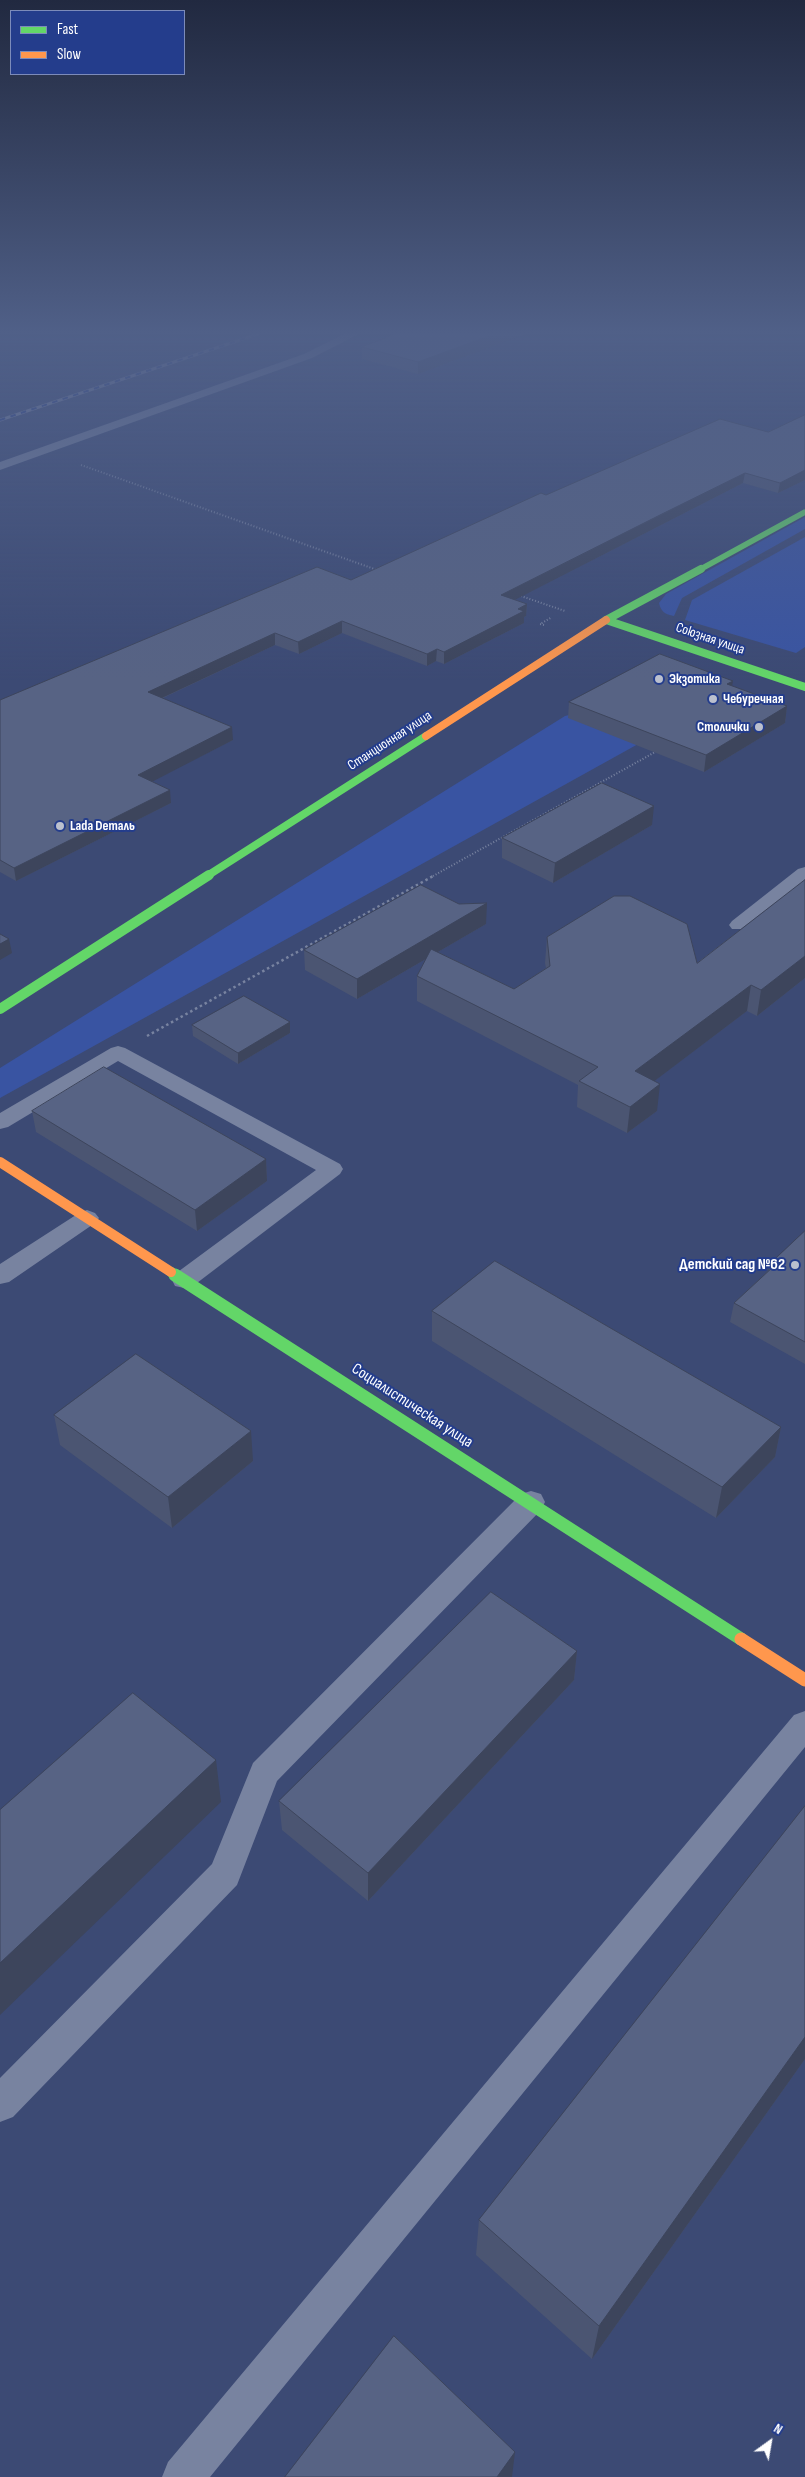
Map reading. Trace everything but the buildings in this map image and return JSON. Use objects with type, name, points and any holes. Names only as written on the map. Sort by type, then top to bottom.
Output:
[{"type":"main road","name":"Станционная улица","points":[[0,1009],[577,637],[805,512]]},
{"type":"main road","name":"Союзная улица","points":[[606,620],[805,687]]},
{"type":"main road","name":"Социалистическая улица","points":[[0,1162],[805,1680]]},
{"type":"lane","points":[[0,466],[46,450]]},
{"type":"lane","points":[[739,925],[805,873]]},
{"type":"lane","points":[[0,1122],[118,1052],[332,1169],[184,1280]]},
{"type":"lane","points":[[0,1276],[87,1218]]},
{"type":"lane","points":[[0,2104],[225,1874],[264,1774],[531,1502]]},
{"type":"lane","points":[[183,2477],[805,1724]]},
{"type":"path","points":[[74,463],[379,571]]},
{"type":"path","points":[[518,595],[565,611],[540,624],[577,637]]},
{"type":"path","points":[[118,1052],[665,746]]},
{"type":"shaded area","points":[[805,517],[805,529],[682,598],[674,616],[662,611],[659,603],[666,594]]},
{"type":"shaded area","points":[[805,537],[805,647],[796,653],[685,620],[692,600]]},
{"type":"shaded area","points":[[629,700],[676,723],[0,1098],[0,1068],[565,716]]},
{"type":"traffic: fast","points":[[606,620],[805,512]]},
{"type":"traffic: fast","points":[[606,620],[805,687]]},
{"type":"traffic: fast","points":[[0,1009],[426,736]]},
{"type":"traffic: fast","points":[[171,1272],[741,1639]]},
{"type":"traffic: slow","points":[[426,736],[606,620]]},
{"type":"traffic: slow","points":[[0,1162],[171,1272]]},
{"type":"traffic: slow","points":[[741,1639],[805,1680]]},
{"type":"place","name":"Экзотика","points":[[659,679]]},
{"type":"place","name":"Чебуречная","points":[[713,699]]},
{"type":"place","name":"Столички","points":[[759,727]]},
{"type":"place","name":"Lada Dеталь","points":[[60,826]]},
{"type":"place","name":"Детский сад №62","points":[[795,1265]]}]
